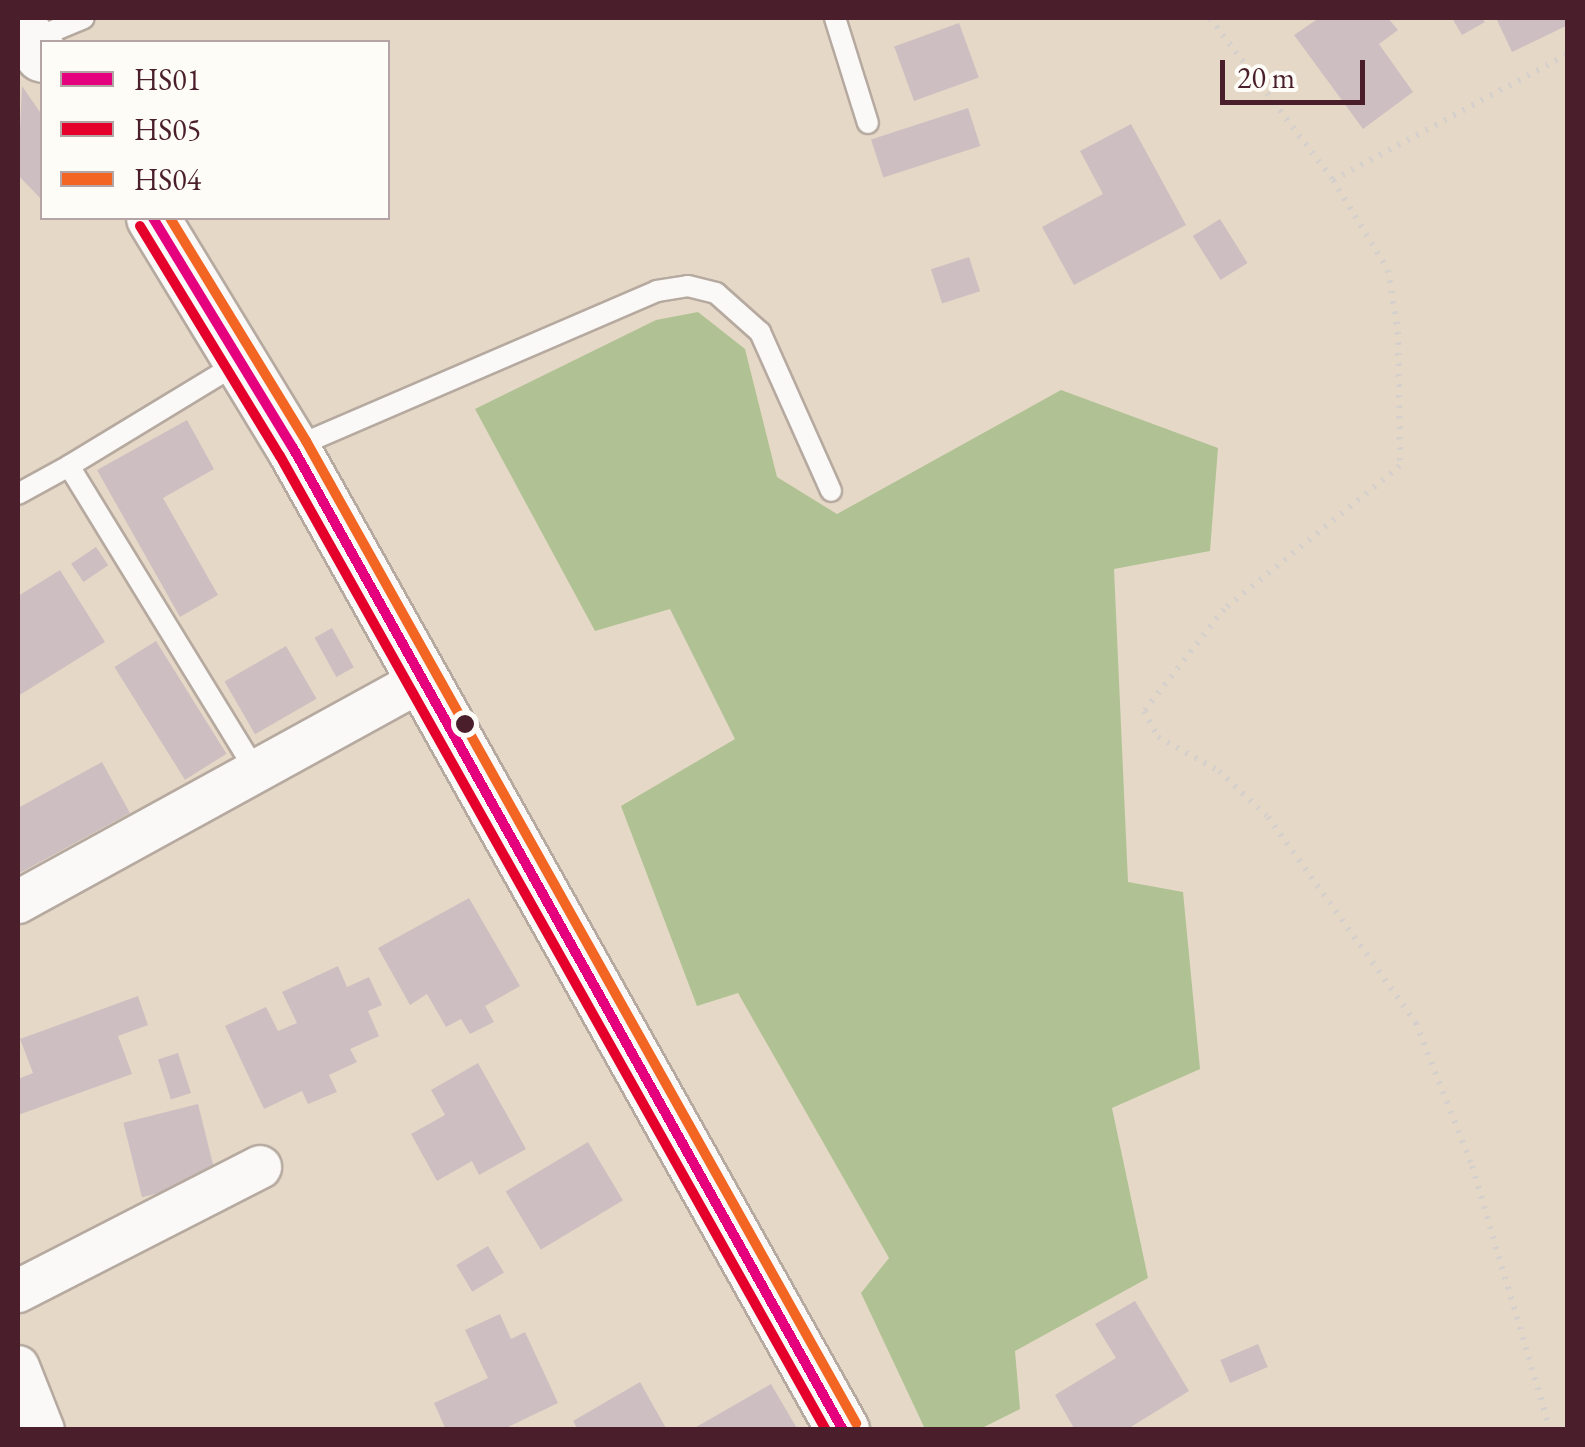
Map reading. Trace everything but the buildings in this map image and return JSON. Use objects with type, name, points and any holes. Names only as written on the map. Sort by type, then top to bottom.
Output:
[{"type":"street","points":[[154,220],[293,448],[842,1430]]},
{"type":"street","points":[[18,902],[422,680]]},
{"type":"street","points":[[18,1291],[260,1167]]},
{"type":"street","points":[[18,1368],[37,1427]]},
{"type":"lane","points":[[30,40],[84,18]]},
{"type":"lane","points":[[835,18],[868,122]]},
{"type":"lane","points":[[293,448],[657,291],[688,286],[716,294],[760,332],[831,491]]},
{"type":"lane","points":[[18,494],[242,361]]},
{"type":"lane","points":[[69,466],[256,772]]},
{"type":"path","points":[[1210,18],[1334,180],[1388,270],[1398,332],[1400,466],[1224,609],[1144,711],[1158,737],[1219,772],[1268,817],[1416,1023],[1472,1166],[1550,1430]]},
{"type":"path","points":[[1334,180],[1568,54]]},
{"type":"green space","points":[[698,312],[745,349],[777,477],[837,514],[1061,390],[1218,448],[1210,551],[1114,569],[1128,882],[1183,892],[1200,1069],[1112,1108],[1148,1278],[1015,1351],[1020,1409],[980,1429],[925,1429],[861,1293],[889,1258],[738,993],[697,1006],[621,806],[735,739],[670,609],[595,631],[475,409],[656,320]]},
{"type":"transit line","name":"HS01","points":[[154,220],[293,448],[843,1430]]},
{"type":"transit line","name":"HS04","points":[[171,220],[306,441],[856,1423]]},
{"type":"transit line","name":"HS05","points":[[140,226],[280,456],[826,1430]]}]
